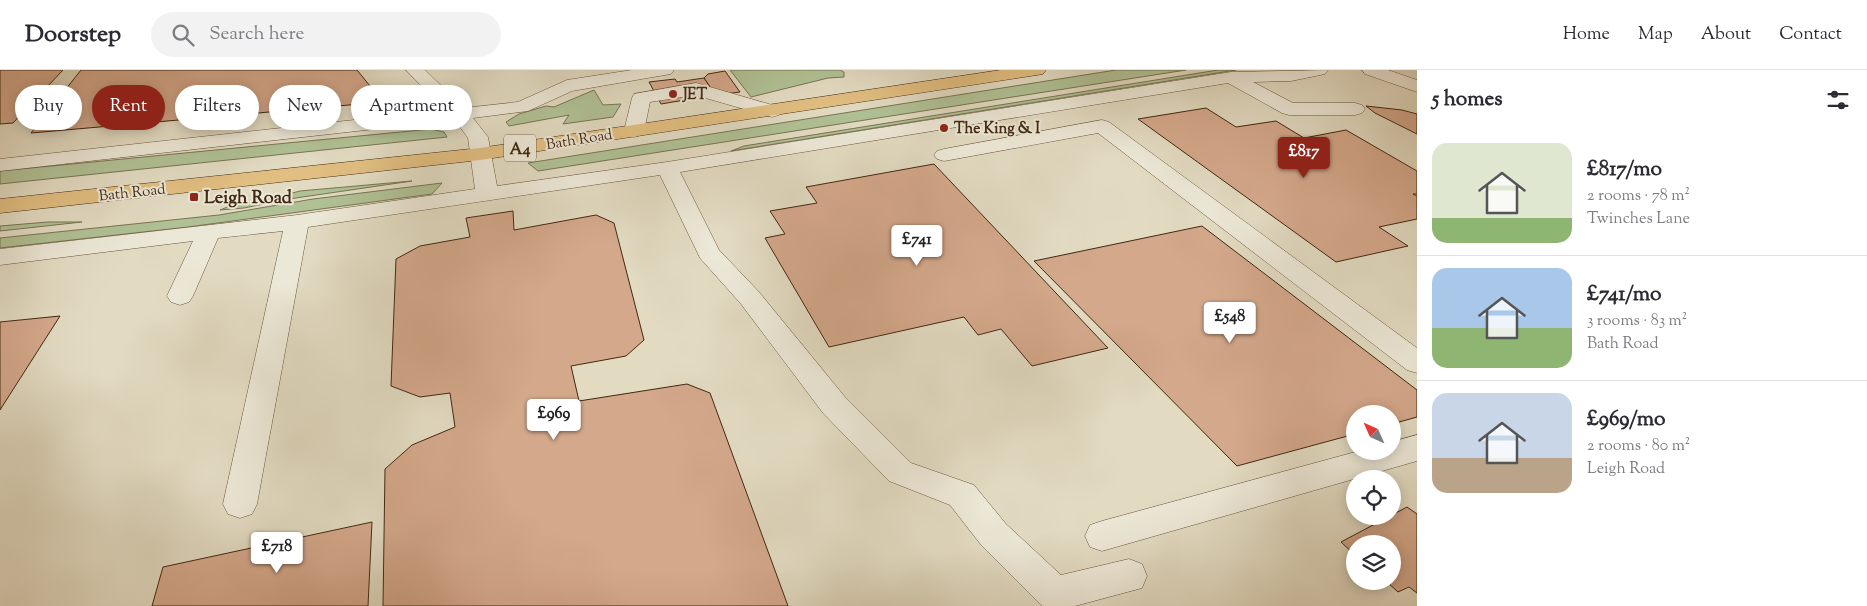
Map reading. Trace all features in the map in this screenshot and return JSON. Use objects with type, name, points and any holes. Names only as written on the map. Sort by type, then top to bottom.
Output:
[{"type":"main road","name":"Bath Road","points":[[0,206],[480,154],[1037,70]]},
{"type":"street","points":[[415,70],[430,85]]},
{"type":"street","points":[[472,113],[521,107],[538,101],[566,86],[665,70]]},
{"type":"street","points":[[0,257],[209,234],[297,222],[667,168],[1231,77],[1291,76],[1319,70]]},
{"type":"street","points":[[1371,70],[1392,73],[1417,86]]},
{"type":"street","points":[[1231,77],[1289,109],[1355,109]]},
{"type":"street","points":[[634,131],[641,98],[696,89],[772,111]]},
{"type":"street","points":[[1024,110],[1052,135]]},
{"type":"street","points":[[0,164],[351,126]]},
{"type":"street","points":[[944,155],[1102,126],[1417,363]]},
{"type":"street","points":[[472,129],[478,137],[487,194]]},
{"type":"street","points":[[667,168],[709,253],[750,298],[834,404],[900,472],[962,495],[994,535],[1055,594],[1129,576]]},
{"type":"street","points":[[240,504],[297,222]]},
{"type":"street","points":[[180,296],[209,234]]},
{"type":"street","points":[[1102,536],[1417,448]]},
{"type":"green space","points":[[730,70],[840,70],[844,72],[844,77],[828,78],[751,97]]},
{"type":"green space","points":[[1116,70],[1186,70],[538,171],[528,163]]},
{"type":"green space","points":[[1218,70],[1236,70],[731,151],[744,146]]},
{"type":"green space","points":[[594,90],[603,105],[621,104],[613,117],[563,124],[569,115],[509,126],[506,122],[519,114],[546,106],[554,107]]},
{"type":"green space","points":[[421,130],[444,132],[447,137],[0,184],[0,171]]},
{"type":"green space","points":[[412,181],[289,199],[244,208],[220,210],[230,206],[262,201],[300,191]]},
{"type":"green space","points":[[442,183],[432,194],[188,227],[0,248],[0,238],[219,215],[313,199]]},
{"type":"green space","points":[[48,222],[82,222],[0,231],[0,226]]},
{"type":"building","points":[[0,70],[63,70],[49,85],[15,85],[15,121],[13,123],[0,124]]},
{"type":"building","points":[[81,70],[357,70],[369,85],[351,85],[351,105],[341,106],[341,85],[269,85],[269,112],[259,113],[259,85],[175,85],[175,120],[165,121],[165,85],[92,85],[92,128],[82,129],[82,85],[69,85]]},
{"type":"building","points":[[725,71],[740,92],[714,93],[704,78],[708,74]]},
{"type":"building","points":[[704,78],[714,93],[689,96],[691,99],[661,104],[649,82],[675,79],[677,82]]},
{"type":"building","points":[[1366,106],[1402,110],[1417,114],[1417,134],[1375,113]]},
{"type":"building","points":[[1206,108],[1236,127],[1276,121],[1304,138],[1346,130],[1417,171],[1417,194],[1413,194],[1417,196],[1417,219],[1379,227],[1408,246],[1336,262],[1138,119]]},
{"type":"building","points":[[33,130],[65,130],[31,133]]},
{"type":"building","points":[[934,164],[1108,348],[1032,366],[1001,329],[978,335],[964,317],[829,347],[765,238],[785,234],[770,211],[817,203],[806,187]]},
{"type":"building","points":[[513,211],[514,230],[596,215],[614,223],[644,340],[626,356],[571,366],[579,401],[687,384],[710,393],[788,606],[383,606],[385,469],[412,445],[455,427],[450,393],[420,397],[391,386],[396,259],[420,246],[470,237],[466,218]]},
{"type":"building","points":[[1202,226],[1417,390],[1417,417],[1401,421],[1401,405],[1346,405],[1346,436],[1237,466],[1034,261]]},
{"type":"building","points":[[60,316],[0,410],[0,322]]},
{"type":"building","points":[[1407,507],[1417,514],[1417,593],[1409,587],[1398,592],[1396,590],[1401,590],[1401,535],[1354,535],[1373,525],[1401,525],[1401,510]]},
{"type":"building","points":[[372,522],[368,606],[152,606],[163,567]]},
{"type":"building","points":[[1346,539],[1346,547],[1341,542]]},
{"type":"place","name":"JET","points":[[673,94]]},
{"type":"place","name":"The King & I","points":[[944,128]]},
{"type":"place","name":"Leigh Road","points":[[194,197]]}]
